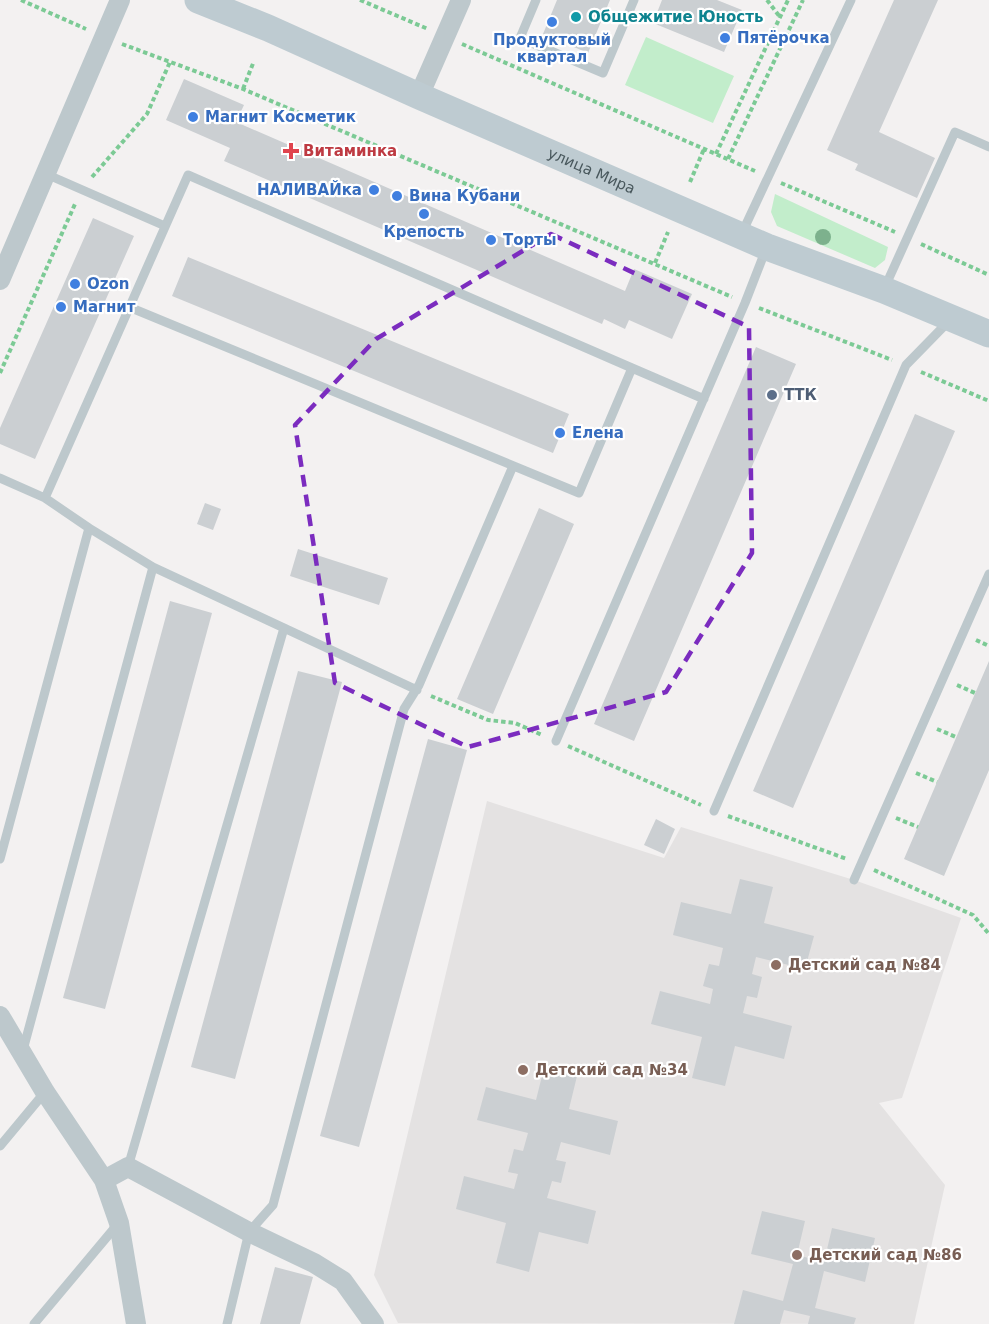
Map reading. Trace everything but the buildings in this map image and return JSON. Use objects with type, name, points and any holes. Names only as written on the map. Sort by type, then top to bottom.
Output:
[{"type":"main road","name":"улица Мира","points":[[198,0],[268,28],[767,247],[884,290],[989,334]]},
{"type":"street","points":[[0,280],[120,0]]},
{"type":"street","points":[[419,96],[461,0]]},
{"type":"street","points":[[0,1016],[45,1092],[104,1180],[118,1223],[136,1324]]},
{"type":"street","points":[[104,1180],[128,1167],[249,1233],[314,1263],[343,1281],[374,1324]]},
{"type":"lane","points":[[536,0],[520,38],[603,73],[634,0]]},
{"type":"lane","points":[[741,235],[851,0]]},
{"type":"lane","points":[[884,290],[955,132],[989,147]]},
{"type":"lane","points":[[46,174],[165,226]]},
{"type":"lane","points":[[45,498],[188,175],[704,399]]},
{"type":"lane","points":[[556,741],[767,247]]},
{"type":"lane","points":[[129,308],[579,493],[632,368]]},
{"type":"lane","points":[[714,811],[906,365],[952,318]]},
{"type":"lane","points":[[227,1324],[249,1233],[273,1205],[404,709],[417,690],[513,466]]},
{"type":"lane","points":[[0,478],[45,498],[153,567],[417,690]]},
{"type":"lane","points":[[0,859],[89,528]]},
{"type":"lane","points":[[22,1052],[153,567]]},
{"type":"lane","points":[[854,880],[989,574]]},
{"type":"lane","points":[[128,1167],[284,628]]},
{"type":"lane","points":[[0,1146],[45,1092]]},
{"type":"lane","points":[[34,1324],[118,1223]]},
{"type":"path","points":[[21,0],[89,30]]},
{"type":"path","points":[[360,0],[989,275]]},
{"type":"path","points":[[767,0],[780,17]]},
{"type":"path","points":[[716,154],[788,0]]},
{"type":"path","points":[[728,159],[803,0]]},
{"type":"path","points":[[114,41],[243,88],[745,303],[906,365],[989,401]]},
{"type":"path","points":[[243,88],[255,61]]},
{"type":"path","points":[[0,373],[81,190],[147,114],[170,62]]},
{"type":"path","points":[[690,182],[704,149]]},
{"type":"path","points":[[655,263],[668,232]]},
{"type":"path","points":[[884,812],[918,827]]},
{"type":"highlighted area","points":[[551,234],[749,327],[752,553],[666,692],[468,747],[335,683],[295,425],[376,339]]},
{"type":"shaded area","points":[[487,801],[664,858],[681,827],[854,880],[961,918],[902,1098],[879,1103],[945,1185],[914,1324],[398,1323],[374,1275]]},
{"type":"green space","points":[[646,37],[734,76],[713,123],[625,85]]},
{"type":"green space","points":[[775,194],[888,247],[885,260],[875,268],[777,226],[771,212]]},
{"type":"place","name":"Общежитие Юность","points":[[576,17]]},
{"type":"place","name":"Продуктовый квартал","points":[[552,22]]},
{"type":"place","name":"Пятёрочка","points":[[725,38]]},
{"type":"place","name":"Магнит Косметик","points":[[193,117]]},
{"type":"place","name":"Витаминка","points":[[291,151]]},
{"type":"place","name":"НАЛИВАЙка","points":[[374,190]]},
{"type":"place","name":"Вина Кубани","points":[[397,196]]},
{"type":"place","name":"Крепость","points":[[424,214]]},
{"type":"place","name":"Торты","points":[[491,240]]},
{"type":"place","name":"Ozon","points":[[75,284]]},
{"type":"place","name":"Магнит","points":[[61,307]]},
{"type":"place","name":"ТТК","points":[[772,395]]},
{"type":"place","name":"Елена","points":[[560,433]]},
{"type":"place","name":"Детский сад №84","points":[[776,965]]},
{"type":"place","name":"Детский сад №34","points":[[523,1070]]},
{"type":"place","name":"Детский сад №86","points":[[797,1255]]}]
